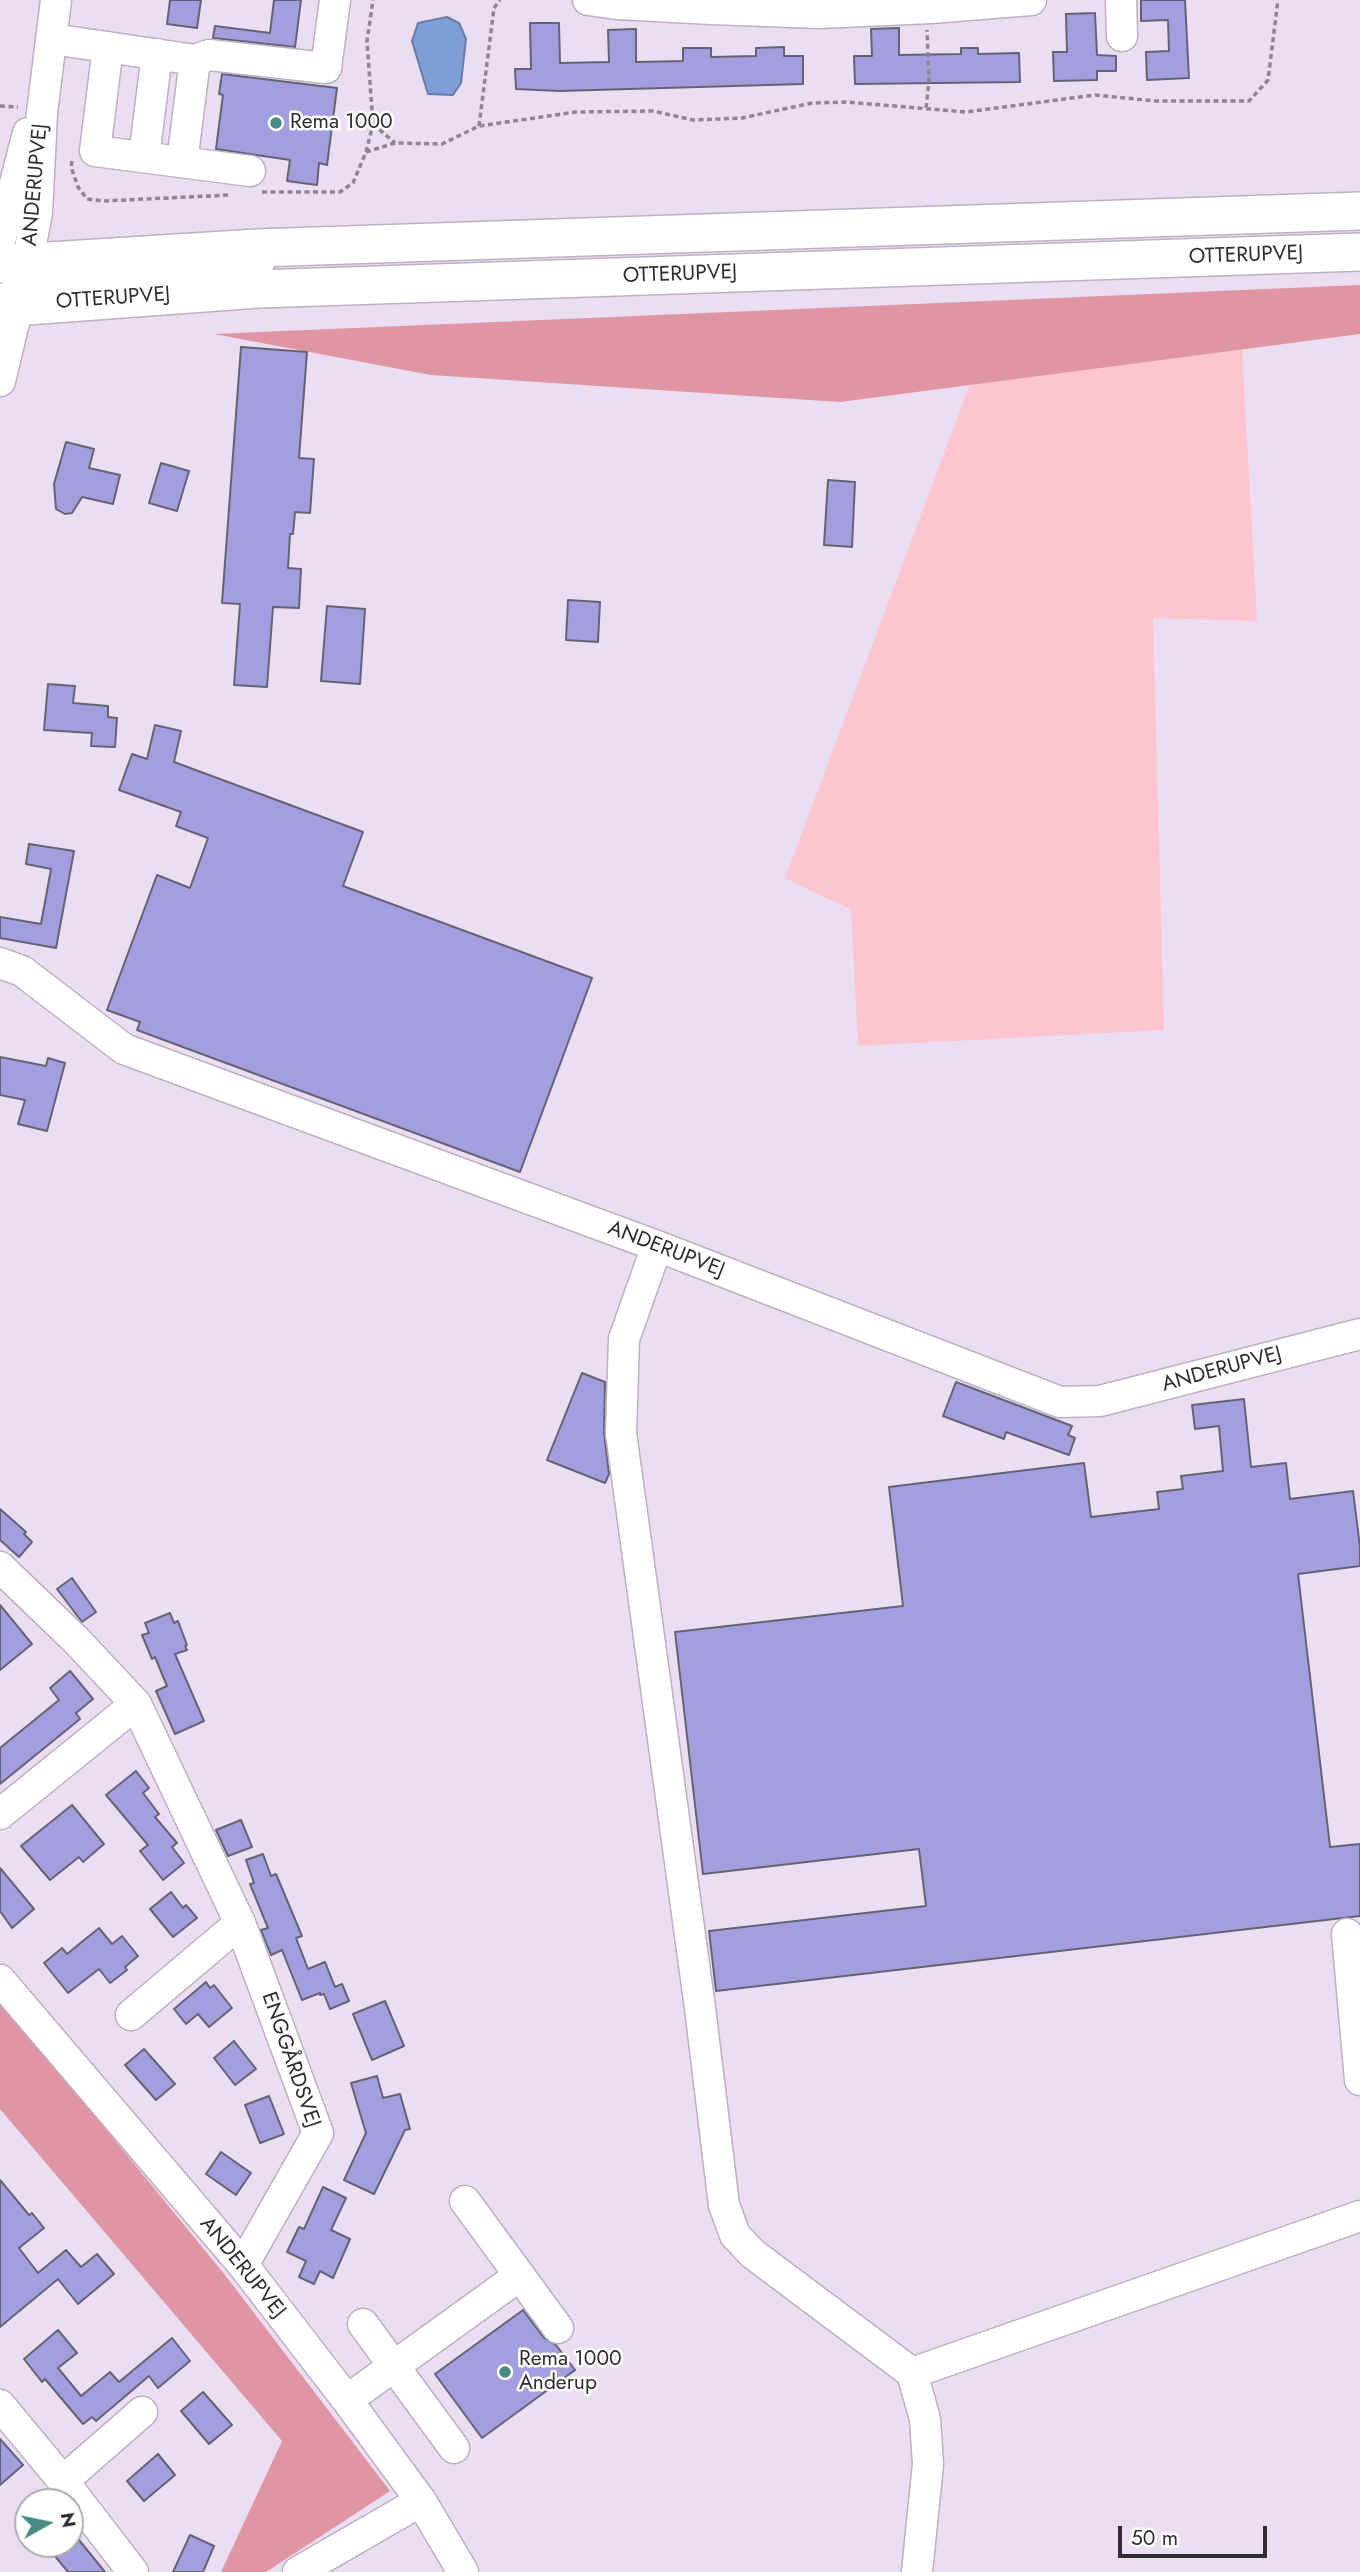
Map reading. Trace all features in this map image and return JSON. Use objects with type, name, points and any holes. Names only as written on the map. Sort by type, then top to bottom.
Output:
[{"type":"main road","name":"OTTERUPVEJ","points":[[9,281],[257,248],[1360,211]]},
{"type":"main road","name":"OTTERUPVEJ","points":[[9,281],[258,289],[1360,252]]},
{"type":"street","name":"ANDERUPVEJ","points":[[0,381],[9,281],[37,213],[42,113],[55,0]]},
{"type":"street","points":[[52,39],[195,60],[209,55],[326,68],[335,0]]},
{"type":"street","points":[[588,0],[617,4],[712,5],[819,13],[1031,0]]},
{"type":"street","points":[[1121,0],[1122,36]]},
{"type":"street","points":[[108,47],[95,151],[250,171]]},
{"type":"street","points":[[144,157],[156,54]]},
{"type":"street","points":[[182,162],[195,60]]},
{"type":"street","name":"ANDERUPVEJ","points":[[0,962],[22,971],[124,1049],[657,1246],[1060,1402],[1112,1399],[1360,1334]]},
{"type":"street","points":[[657,1246],[624,1339],[621,1433],[698,1994],[724,2205],[735,2235],[753,2254],[912,2373],[925,2419],[928,2465],[917,2572]]},
{"type":"street","name":"ENGGÅRDSVEJ","points":[[0,1567],[136,1704],[240,1923],[318,2133],[243,2265]]},
{"type":"street","points":[[0,1814],[136,1704]]},
{"type":"street","points":[[131,2015],[240,1923]]},
{"type":"street","points":[[1347,1934],[1360,2080]]},
{"type":"street","name":"ANDERUPVEJ","points":[[0,1980],[243,2265],[421,2501],[463,2572]]},
{"type":"street","points":[[465,2201],[558,2328]]},
{"type":"street","points":[[912,2373],[1360,2216]]},
{"type":"street","points":[[347,2400],[519,2276]]},
{"type":"street","points":[[363,2324],[454,2448]]},
{"type":"street","points":[[0,2404],[133,2572]]},
{"type":"street","points":[[63,2481],[142,2412]]},
{"type":"street","points":[[298,2572],[421,2501]]},
{"type":"path","points":[[479,126],[494,8],[500,0]]},
{"type":"path","points":[[366,152],[395,143],[442,144],[479,126],[576,112],[653,111],[693,120],[742,118],[812,103],[846,102],[966,112],[1095,95],[1156,101],[1249,101],[1268,80],[1278,0]]},
{"type":"path","points":[[926,108],[929,82],[929,5]]},
{"type":"path","points":[[373,124],[395,143]]},
{"type":"shaded area","points":[[1360,285],[1360,334],[840,402],[431,375],[214,334]]},
{"type":"shaded area","points":[[1242,349],[1257,621],[1153,618],[1164,1030],[858,1046],[851,910],[785,878],[970,384]]},
{"type":"shaded area","points":[[0,2000],[225,2275],[390,2491],[266,2572],[221,2572],[282,2441],[0,2109]]},
{"type":"water","points":[[447,17],[459,23],[466,39],[461,83],[453,95],[428,94],[412,41],[418,23]]},
{"type":"building","points":[[170,0],[201,0],[197,28],[167,24]]},
{"type":"building","points":[[274,0],[301,0],[295,47],[213,38],[215,26],[270,33]]},
{"type":"building","points":[[1141,0],[1185,0],[1189,78],[1147,80],[1146,52],[1169,51],[1168,20],[1141,21]]},
{"type":"building","points":[[1095,13],[1097,55],[1116,56],[1116,71],[1097,71],[1097,80],[1054,81],[1053,52],[1067,52],[1066,14]]},
{"type":"building","points":[[530,23],[559,23],[560,63],[609,62],[608,30],[636,29],[636,62],[683,61],[683,48],[711,48],[711,57],[756,56],[756,48],[784,47],[784,56],[803,56],[803,84],[560,91],[516,89],[515,69],[531,69]]},
{"type":"building","points":[[899,28],[899,55],[961,54],[961,48],[978,48],[978,54],[1019,53],[1020,82],[855,84],[854,56],[872,56],[871,29]]},
{"type":"building","name":"Rema 1000","points":[[222,74],[337,88],[327,165],[319,163],[317,185],[287,181],[290,160],[216,149],[223,95],[219,94]]},
{"type":"building","points":[[241,347],[307,352],[299,458],[314,459],[310,513],[295,512],[293,534],[290,534],[288,568],[301,569],[299,608],[273,607],[267,687],[234,685],[240,604],[222,603]]},
{"type":"building","points":[[66,442],[94,449],[89,468],[120,475],[113,504],[82,497],[72,513],[65,514],[56,509],[54,484]]},
{"type":"building","points":[[161,463],[189,471],[177,511],[149,503]]},
{"type":"building","points":[[828,480],[855,482],[852,547],[824,545]]},
{"type":"building","points":[[568,600],[600,602],[598,642],[566,640]]},
{"type":"building","points":[[327,606],[365,609],[360,684],[321,681]]},
{"type":"building","points":[[48,684],[75,686],[73,703],[108,706],[108,717],[117,718],[115,747],[91,746],[92,733],[44,730]]},
{"type":"building","points":[[155,725],[181,731],[174,762],[363,832],[343,886],[592,978],[520,1172],[137,1030],[140,1022],[107,1010],[157,875],[190,888],[208,838],[176,826],[181,812],[119,790],[132,754],[147,759]]},
{"type":"building","points":[[29,844],[74,851],[56,948],[0,938],[0,917],[41,924],[51,869],[26,864]]},
{"type":"building","points":[[0,1057],[46,1066],[48,1058],[65,1063],[47,1131],[18,1124],[25,1100],[0,1095]]},
{"type":"building","points":[[582,1373],[605,1382],[604,1433],[609,1474],[605,1483],[547,1460]]},
{"type":"building","points":[[956,1382],[1072,1426],[1068,1435],[1075,1438],[1069,1455],[1006,1432],[1004,1439],[943,1416]]},
{"type":"building","points":[[1244,1399],[1251,1467],[1286,1463],[1290,1499],[1353,1491],[1360,1566],[1298,1574],[1330,1847],[1360,1844],[1360,1916],[716,1991],[709,1931],[926,1906],[919,1849],[703,1874],[675,1632],[903,1606],[889,1487],[1084,1463],[1091,1517],[1159,1509],[1157,1492],[1183,1489],[1181,1476],[1223,1471],[1219,1426],[1195,1429],[1192,1405]]},
{"type":"building","points":[[0,1509],[26,1532],[24,1534],[32,1542],[19,1557],[0,1540]]},
{"type":"building","points":[[72,1578],[96,1612],[82,1622],[57,1589]]},
{"type":"building","points":[[0,1605],[32,1644],[0,1670]]},
{"type":"building","points":[[170,1613],[174,1623],[178,1621],[187,1645],[187,1650],[175,1654],[204,1721],[175,1734],[156,1691],[167,1686],[142,1635],[149,1633],[145,1623]]},
{"type":"building","points":[[70,1671],[93,1699],[76,1713],[80,1719],[0,1784],[0,1748],[59,1700],[50,1688]]},
{"type":"building","points":[[136,1771],[149,1788],[143,1793],[159,1814],[155,1817],[177,1843],[172,1847],[184,1863],[163,1880],[140,1851],[148,1845],[106,1795]]},
{"type":"building","points":[[72,1805],[104,1844],[83,1862],[79,1857],[50,1880],[21,1846]]},
{"type":"building","points":[[241,1820],[252,1847],[228,1856],[216,1830]]},
{"type":"building","points":[[263,1854],[271,1876],[276,1874],[302,1936],[296,1938],[308,1969],[325,1962],[335,1987],[342,1984],[349,2001],[330,2009],[324,1994],[302,2000],[282,1950],[271,1955],[261,1930],[268,1928],[250,1884],[254,1883],[246,1860]]},
{"type":"building","points":[[0,1868],[34,1909],[12,1928],[0,1911]]},
{"type":"building","points":[[171,1892],[183,1908],[186,1905],[197,1918],[173,1937],[150,1909]]},
{"type":"building","points":[[99,1928],[112,1944],[122,1936],[138,1956],[125,1967],[127,1970],[110,1983],[99,1969],[68,1993],[44,1963],[62,1948],[67,1954]]},
{"type":"building","points":[[206,1982],[210,1988],[214,1985],[232,2008],[209,2027],[198,2014],[186,2024],[174,2009]]},
{"type":"building","points":[[385,2001],[404,2046],[372,2060],[353,2014]]},
{"type":"building","points":[[234,2041],[256,2069],[235,2085],[214,2058]]},
{"type":"building","points":[[144,2049],[175,2084],[156,2100],[125,2065]]},
{"type":"building","points":[[377,2076],[383,2098],[400,2094],[410,2129],[405,2130],[374,2194],[344,2180],[366,2133],[351,2083]]},
{"type":"building","points":[[269,2096],[284,2134],[260,2143],[245,2105]]},
{"type":"building","points":[[221,2152],[251,2173],[236,2195],[206,2174]]},
{"type":"building","points":[[0,2180],[29,2215],[32,2213],[44,2228],[19,2248],[38,2273],[66,2250],[81,2267],[97,2254],[114,2274],[78,2304],[58,2279],[0,2327]]},
{"type":"building","points":[[323,2187],[346,2198],[331,2230],[350,2239],[333,2278],[320,2271],[314,2284],[299,2277],[306,2261],[287,2252],[299,2227],[304,2229]]},
{"type":"building","name":"Rema 1000 Anderup","points":[[523,2310],[544,2338],[556,2345],[575,2370],[482,2438],[435,2374]]},
{"type":"building","points":[[58,2330],[77,2353],[58,2368],[81,2396],[110,2372],[119,2382],[172,2338],[190,2361],[158,2388],[149,2376],[96,2421],[92,2417],[83,2424],[45,2379],[42,2382],[24,2359]]},
{"type":"building","points":[[203,2392],[232,2425],[209,2444],[181,2411]]},
{"type":"building","points":[[0,2439],[23,2465],[0,2485]]},
{"type":"building","points":[[158,2454],[175,2475],[144,2501],[127,2481]]},
{"type":"building","points":[[190,2535],[214,2546],[203,2572],[173,2572]]},
{"type":"building","points":[[84,2546],[105,2572],[68,2572],[56,2558],[84,2558]]},
{"type":"place","name":"Rema 1000","points":[[276,123]]},
{"type":"place","name":"Rema 1000 Anderup","points":[[505,2372]]}]
